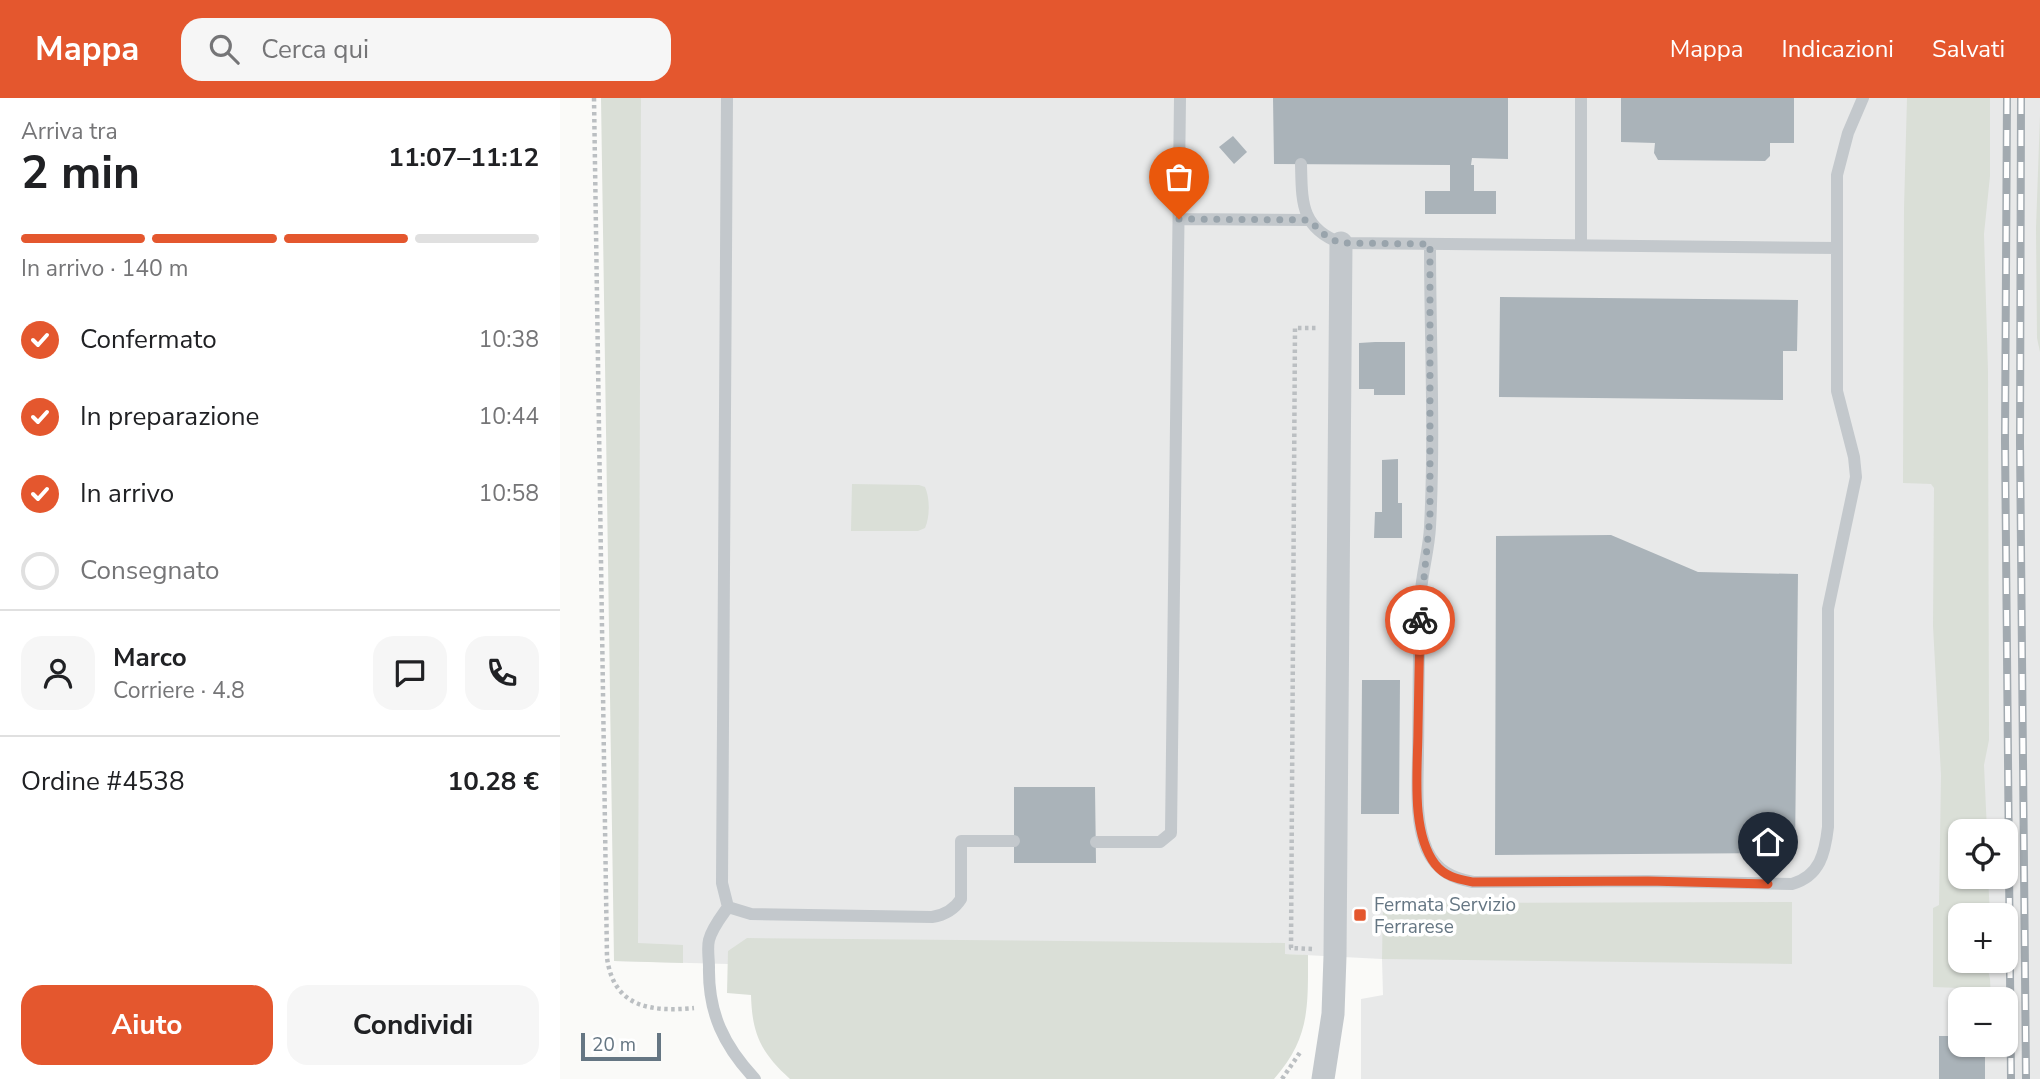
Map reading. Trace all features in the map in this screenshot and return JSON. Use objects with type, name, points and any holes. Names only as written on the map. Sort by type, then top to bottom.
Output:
[{"type":"street","points":[[1323,1079],[1333,1014],[1341,243]]},
{"type":"lane","points":[[727,98],[722,883],[728,907],[715,925],[709,941],[708,981],[712,1006],[723,1039],[755,1079]]},
{"type":"lane","points":[[1096,842],[1160,842],[1171,833],[1180,98]]},
{"type":"lane","points":[[1581,98],[1581,245]]},
{"type":"lane","points":[[1430,244],[1430,516],[1420,623],[1419,814],[1427,850],[1445,873],[1473,882],[1792,884],[1802,881],[1818,867],[1826,846],[1828,609],[1856,477],[1854,457],[1838,391],[1837,175],[1848,133],[1863,98]]},
{"type":"lane","points":[[1301,164],[1303,206],[1309,220],[1328,238],[1341,243],[1837,248]]},
{"type":"lane","points":[[1179,219],[1309,220]]},
{"type":"lane","points":[[728,907],[751,914],[943,915],[956,907],[961,899],[961,841],[1014,841]]},
{"type":"path","points":[[594,98],[607,958],[617,988],[638,1005],[668,1009],[712,1006]]},
{"type":"path","points":[[1312,960],[1312,949],[1291,948],[1295,328],[1340,328]]},
{"type":"path","points":[[1282,1079],[1303,1047]]},
{"type":"shaded area","points":[[601,98],[641,98],[638,943],[683,945],[683,963],[614,961]]},
{"type":"shaded area","points":[[616,98],[2040,98],[2040,1079],[1361,1079],[1361,999],[1383,995],[1382,959],[1285,954],[1285,943],[728,951],[728,964],[614,961]]},
{"type":"shaded area","points":[[1907,98],[1990,98],[1990,176],[1984,234],[1988,371],[1989,740],[1984,765],[1986,819],[1948,819],[1948,889],[1989,889],[1989,903],[1948,903],[1948,973],[1989,973],[1990,987],[1933,987],[1933,908],[1939,905],[1941,775],[1933,626],[1934,488],[1931,484],[1903,483]]},
{"type":"shaded area","points":[[2040,115],[2040,352],[2037,338],[2036,228]]},
{"type":"shaded area","points":[[852,484],[925,487],[929,508],[925,528],[918,531],[851,531]]},
{"type":"shaded area","points":[[1792,902],[1792,964],[1382,959],[1383,903]]},
{"type":"shaded area","points":[[747,938],[1285,943],[1285,954],[1308,955],[1307,1006],[1301,1035],[1286,1064],[1274,1079],[790,1079],[760,1042],[753,1021],[751,995],[727,993],[728,951]]},
{"type":"building","points":[[1273,98],[1508,98],[1508,159],[1472,158],[1471,165],[1474,165],[1474,191],[1496,191],[1496,214],[1425,214],[1425,191],[1450,191],[1450,165],[1274,164]]},
{"type":"building","points":[[1621,98],[1794,98],[1794,143],[1770,143],[1770,156],[1765,161],[1658,160],[1654,153],[1655,143],[1621,142]]},
{"type":"building","points":[[1233,136],[1247,152],[1234,164],[1219,147]]},
{"type":"building","points":[[1500,297],[1798,300],[1797,351],[1783,351],[1783,400],[1499,397]]},
{"type":"building","points":[[1405,342],[1405,395],[1374,395],[1374,389],[1359,389],[1359,343]]},
{"type":"building","points":[[1398,459],[1398,503],[1402,503],[1402,538],[1374,538],[1375,512],[1382,512],[1382,460]]},
{"type":"building","points":[[1611,535],[1698,572],[1798,574],[1795,853],[1495,855],[1496,536]]},
{"type":"building","points":[[1362,680],[1400,680],[1399,814],[1361,814]]},
{"type":"building","points":[[1014,787],[1095,787],[1096,863],[1014,863]]},
{"type":"building","points":[[1939,1036],[1948,1036],[1948,1057],[1985,1057],[1985,1079],[1939,1079]]},
{"type":"railway","points":[[2007,98],[2005,441],[2011,1079]]},
{"type":"railway","points":[[2021,98],[2020,443],[2026,1079]]},
{"type":"way so far","points":[[1179,219],[1309,220],[1318,231],[1341,243],[1430,244],[1430,531],[1420,620]]},
{"type":"place","name":"Fermata Servizio Ferrarese","points":[[1360,915]]},
{"type":"route","points":[[1420,620],[1419,814],[1427,850],[1445,873],[1473,882],[1648,881],[1768,884]]}]
